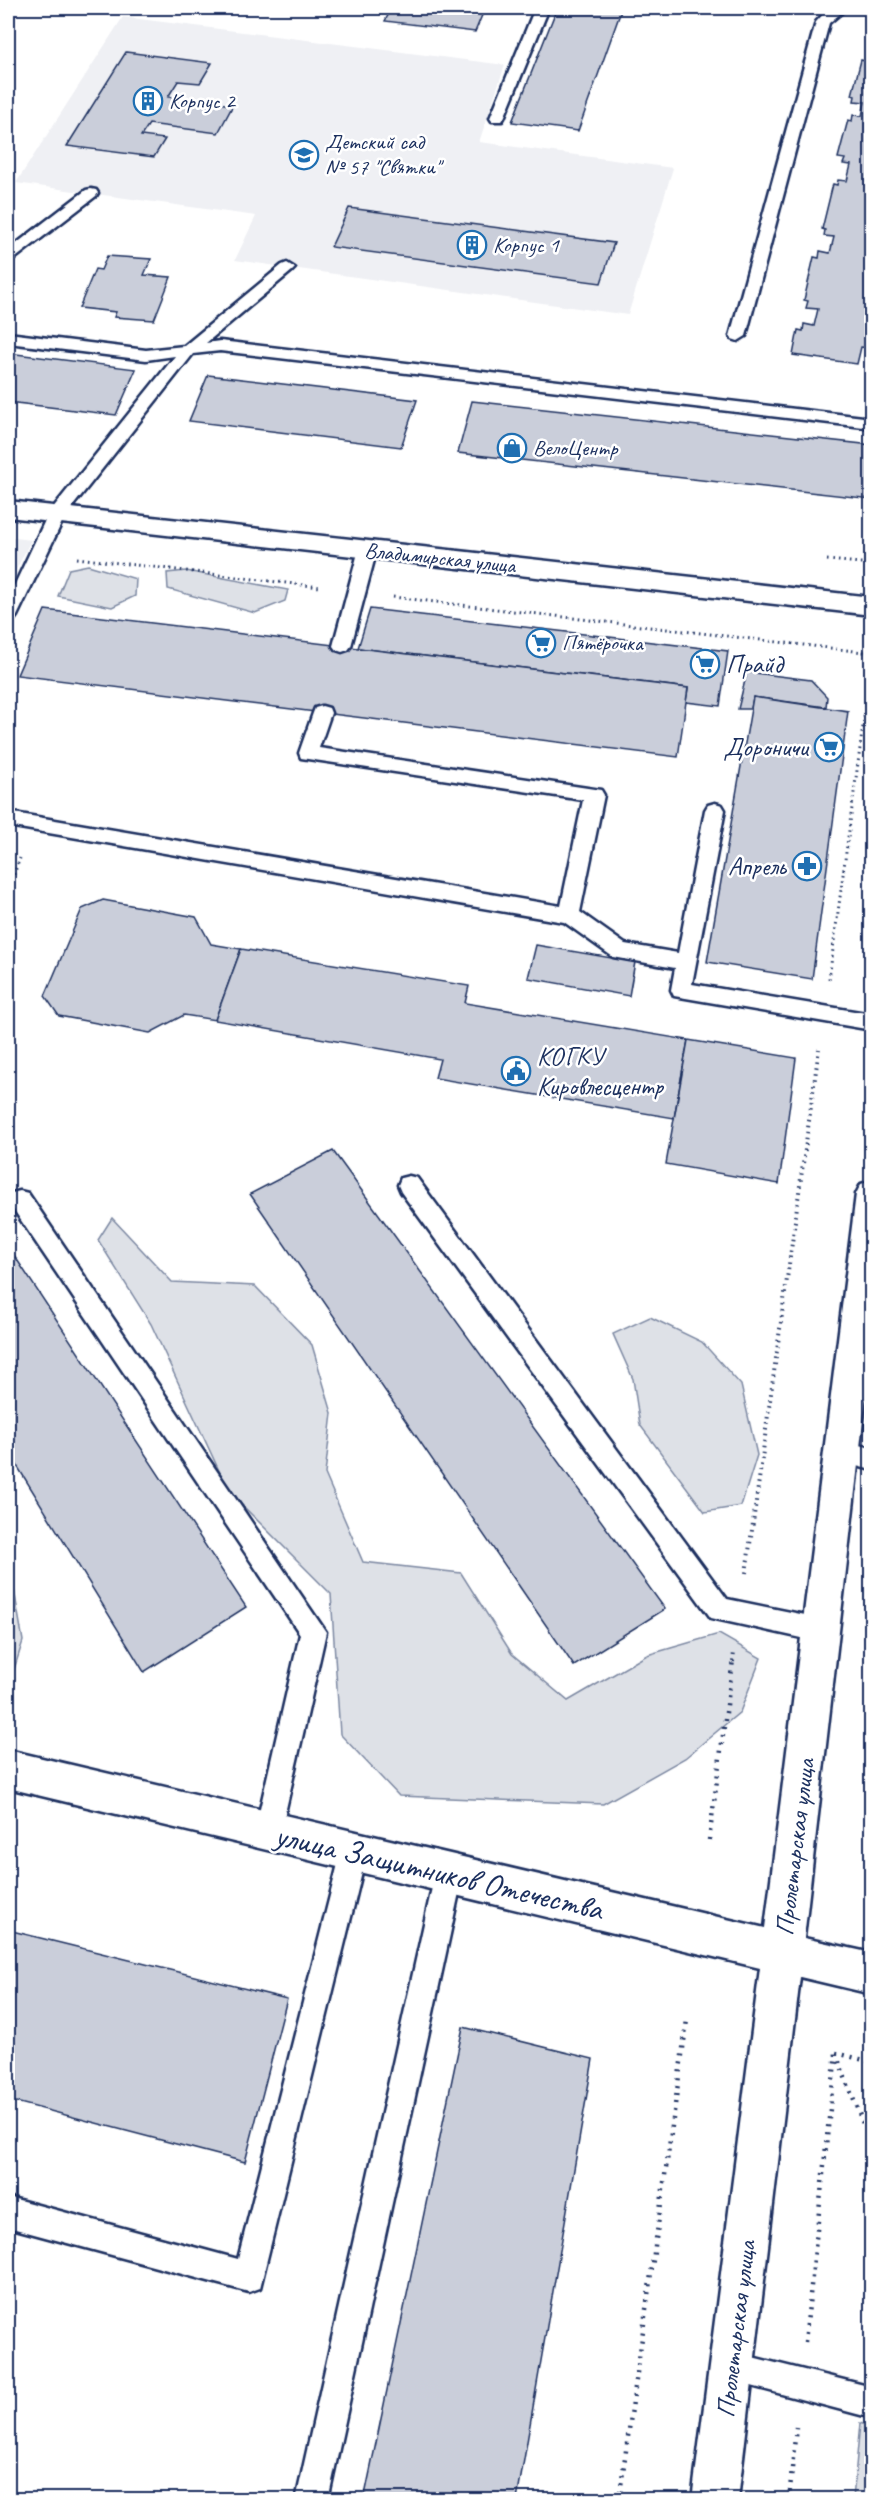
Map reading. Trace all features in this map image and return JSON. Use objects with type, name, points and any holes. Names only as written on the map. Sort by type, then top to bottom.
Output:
[{"type":"street","name":"Владимирская улица","points":[[8,509],[872,606]]},
{"type":"street","name":"Пролетарская улица","points":[[715,2499],[820,1630],[856,1456],[872,1194]]},
{"type":"street","name":"улица Защитников Отечества","points":[[8,1769],[872,1974]]},
{"type":"lane","points":[[496,118],[542,8]]},
{"type":"lane","points":[[738,336],[823,22],[834,10],[840,8]]},
{"type":"lane","points":[[8,257],[91,193]]},
{"type":"lane","points":[[8,616],[57,514],[188,350],[287,268]]},
{"type":"lane","points":[[8,338],[146,354],[220,346],[872,423]]},
{"type":"lane","points":[[342,646],[368,549]]},
{"type":"lane","points":[[322,713],[308,753],[594,795],[569,915]]},
{"type":"lane","points":[[715,810],[681,990],[872,1022]]},
{"type":"lane","points":[[8,819],[569,915],[620,951],[687,962]]},
{"type":"lane","points":[[410,1185],[720,1609],[820,1630]]},
{"type":"lane","points":[[20,1200],[314,1632],[268,1831]]},
{"type":"lane","points":[[8,2212],[249,2277],[354,1852]]},
{"type":"lane","points":[[312,2499],[449,1874]]},
{"type":"lane","points":[[732,2367],[872,2403]]},
{"type":"path","points":[[38,554],[105,560],[872,653]]},
{"type":"path","points":[[709,1840],[865,711],[872,686]]},
{"type":"path","points":[[868,1871],[872,1839]]},
{"type":"path","points":[[619,2499],[687,2020]]},
{"type":"path","points":[[836,2053],[872,2062]]},
{"type":"path","points":[[836,2053],[872,2147]]},
{"type":"path","points":[[789,2499],[836,2053]]},
{"type":"shaded area","name":"Детский сад № 57 \"Святки\"","points":[[123,17],[505,65],[479,142],[673,168],[628,315],[235,260],[256,216],[16,183]]},
{"type":"shaded area","points":[[8,537],[31,540],[8,586]]},
{"type":"shaded area","points":[[88,565],[136,579],[135,596],[112,607],[58,596],[69,569]]},
{"type":"shaded area","points":[[186,571],[288,590],[285,601],[255,613],[168,589],[167,573]]},
{"type":"shaded area","points":[[112,1218],[172,1282],[255,1286],[312,1345],[332,1413],[325,1474],[363,1562],[461,1573],[512,1654],[568,1701],[647,1655],[719,1634],[761,1658],[740,1712],[685,1758],[603,1804],[399,1796],[340,1734],[331,1594],[229,1492],[151,1324],[98,1240]]},
{"type":"shaded area","points":[[650,1317],[702,1342],[741,1385],[757,1455],[741,1506],[705,1512],[640,1425],[633,1379],[613,1334]]},
{"type":"shaded area","points":[[8,1555],[23,1641],[8,1688]]},
{"type":"shaded area","points":[[860,2423],[871,2427],[871,2499],[853,2499]]},
{"type":"building","points":[[392,8],[485,8],[475,32],[385,21]]},
{"type":"building","points":[[557,8],[622,8],[578,131],[512,122]]},
{"type":"building","name":"Корпус 2","points":[[126,52],[212,63],[200,83],[178,81],[168,97],[233,105],[218,133],[149,124],[141,136],[165,139],[154,157],[67,146]]},
{"type":"building","points":[[866,55],[872,56],[872,343],[870,348],[861,347],[857,364],[793,355],[798,330],[803,331],[804,324],[814,326],[818,309],[806,308],[808,301],[804,300],[814,257],[819,258],[820,251],[830,253],[834,237],[824,236],[825,230],[822,229],[833,184],[837,185],[838,180],[847,181],[851,165],[843,164],[845,159],[838,158],[848,120],[852,121],[853,115],[862,116],[865,102],[854,101],[855,96],[852,95],[861,60],[865,61]]},
{"type":"building","name":"Корпус 1","points":[[349,208],[614,243],[601,283],[331,247]]},
{"type":"building","points":[[107,256],[151,259],[144,275],[171,277],[154,320],[114,317],[116,312],[79,308],[95,269],[101,270]]},
{"type":"building","points":[[8,353],[136,369],[116,415],[8,402]]},
{"type":"building","points":[[208,375],[417,400],[401,447],[189,421]]},
{"type":"building","points":[[472,401],[872,445],[872,499],[458,453]]},
{"type":"building","points":[[370,609],[728,651],[720,706],[686,702],[688,688],[358,648]]},
{"type":"building","points":[[45,610],[688,688],[678,757],[17,675]]},
{"type":"building","points":[[747,672],[811,680],[827,697],[826,707],[753,697],[751,709],[738,709]]},
{"type":"building","points":[[753,697],[848,711],[812,979],[707,962]]},
{"type":"building","points":[[103,900],[196,917],[211,944],[241,949],[215,1020],[184,1015],[150,1033],[59,1016],[45,996],[82,909]]},
{"type":"building","points":[[536,945],[635,962],[629,996],[528,978]]},
{"type":"building","points":[[241,949],[469,986],[465,1003],[688,1040],[674,1118],[435,1078],[440,1059],[215,1020]]},
{"type":"building","points":[[688,1040],[796,1058],[779,1184],[666,1164]]},
{"type":"building","points":[[333,1151],[665,1609],[574,1666],[250,1194]]},
{"type":"building","points":[[8,1246],[246,1607],[144,1672],[8,1451]]},
{"type":"building","points":[[8,1930],[287,1999],[245,2162],[8,2100]]},
{"type":"building","points":[[463,2027],[593,2059],[517,2500],[364,2500]]},
{"type":"place","name":"Корпус 2","points":[[148,101]]},
{"type":"place","name":"Детский сад № 57 \"Святки\"","points":[[304,155]]},
{"type":"place","name":"Корпус 1","points":[[472,245]]},
{"type":"place","name":"ВелоЦентр","points":[[512,448]]},
{"type":"place","name":"Пятёрочка","points":[[541,643]]},
{"type":"place","name":"Прайд","points":[[705,664]]},
{"type":"place","name":"Дороничи","points":[[829,747]]},
{"type":"place","name":"Апрель","points":[[807,866]]},
{"type":"place","name":"КОГКУ Кировлесцентр","points":[[516,1071]]}]
